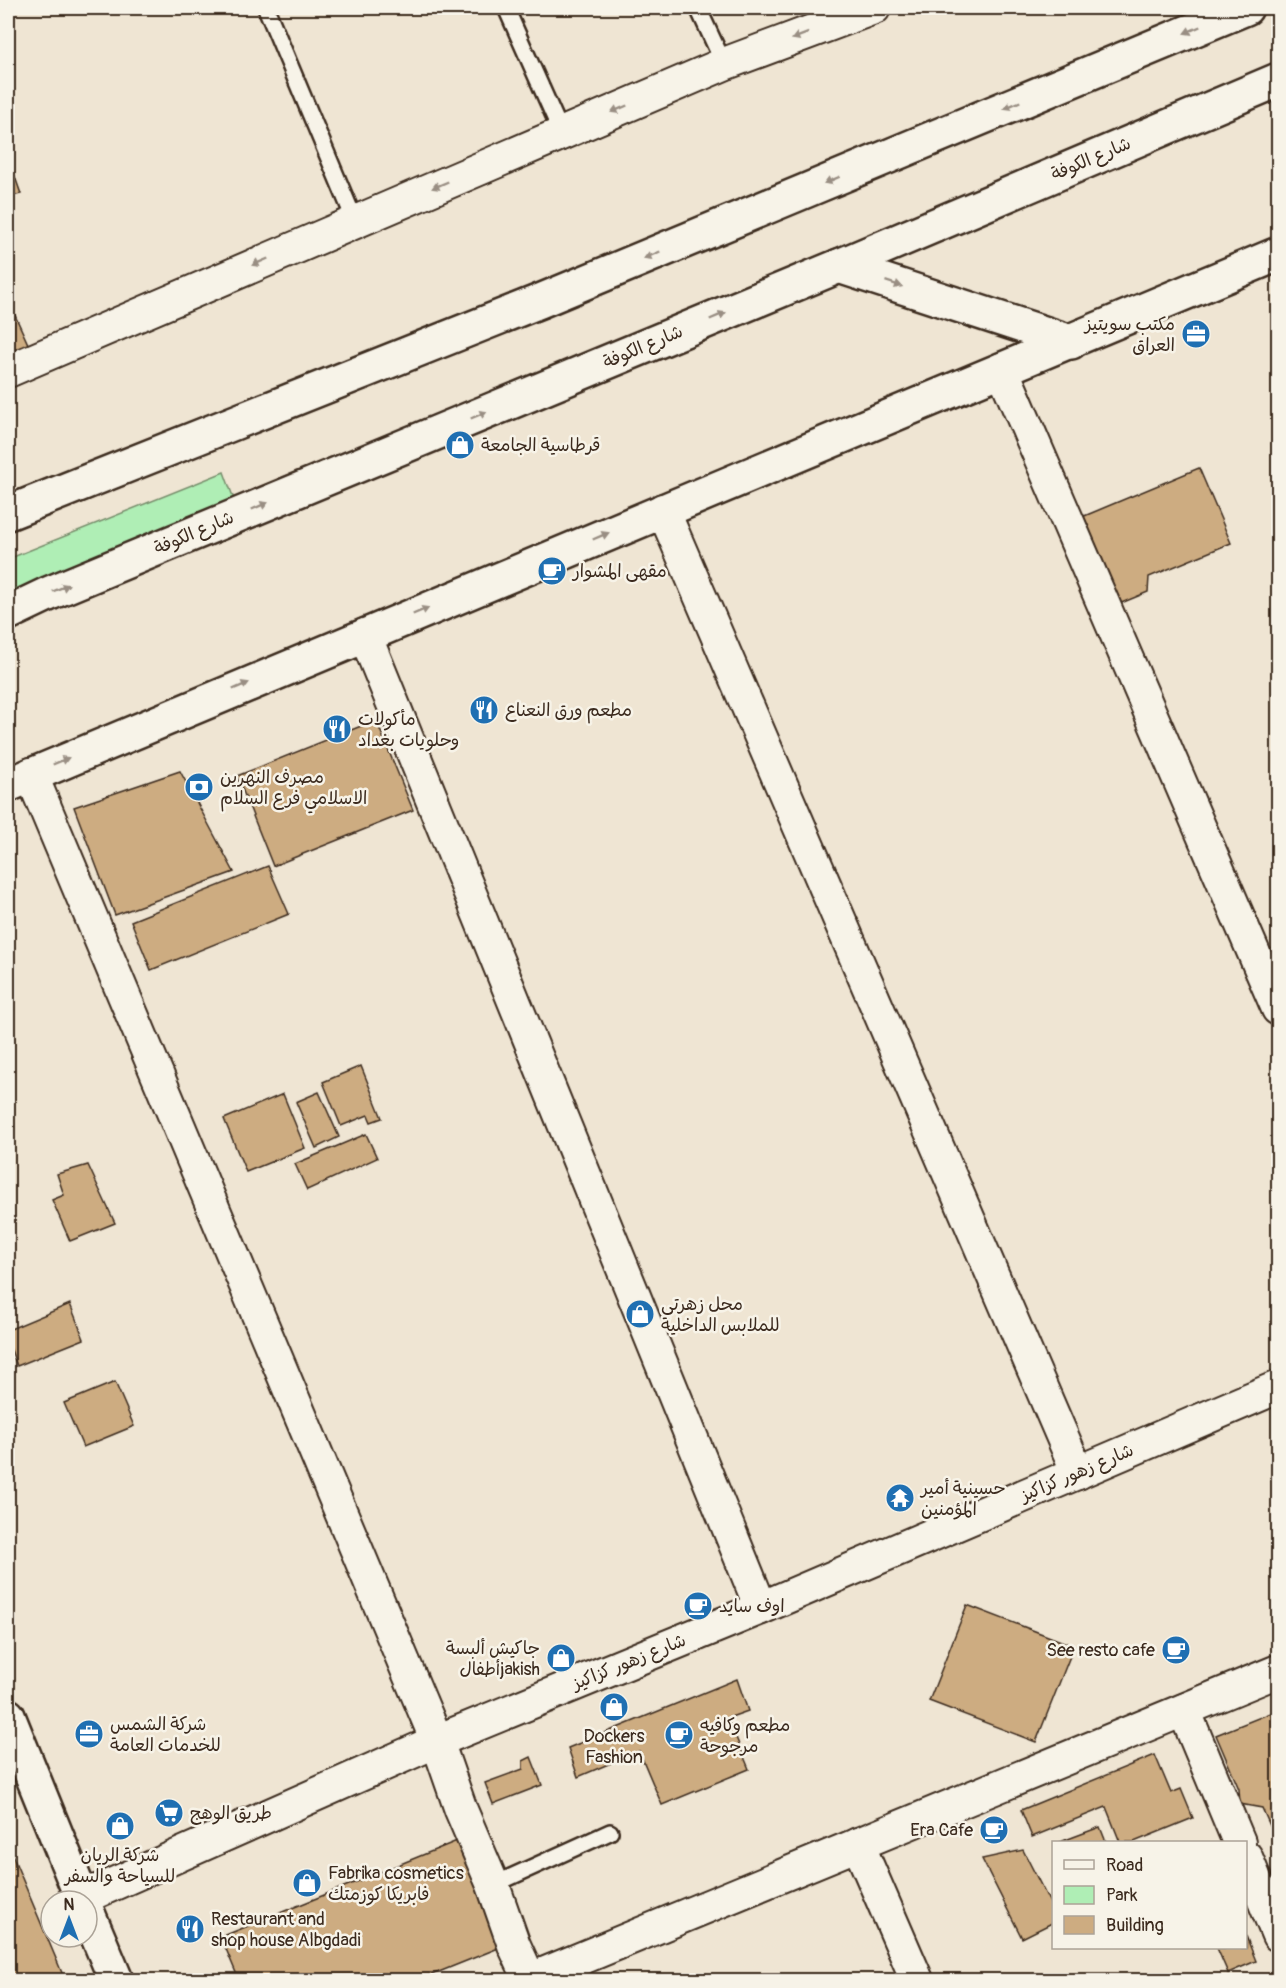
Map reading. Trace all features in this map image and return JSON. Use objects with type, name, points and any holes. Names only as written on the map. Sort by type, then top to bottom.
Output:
[{"type":"main road","points":[[8,513],[551,297],[1246,8]]},
{"type":"main road","name":"شارع الكوفة","points":[[8,613],[72,584],[839,266],[1278,80]]},
{"type":"main road","points":[[19,779],[1278,255]]},
{"type":"main road","points":[[839,266],[1071,342]]},
{"type":"main road","points":[[8,1716],[78,1889]]},
{"type":"main road","points":[[99,1939],[116,1980]]},
{"type":"street","points":[[8,371],[724,64],[874,8]]},
{"type":"street","points":[[1002,369],[1278,1009]]},
{"type":"street","points":[[663,510],[1078,1473]]},
{"type":"street","points":[[365,635],[761,1608]]},
{"type":"street","points":[[19,779],[437,1741],[461,1810],[530,1980],[1278,1671]]},
{"type":"street","name":"شارع زهور كزاكيز","points":[[99,1896],[437,1741],[761,1608],[1278,1387]]},
{"type":"street","points":[[1184,1710],[1239,1841]]},
{"type":"street","points":[[858,1844],[917,1980]]},
{"type":"street","points":[[1247,1862],[1278,1935]]},
{"type":"lane","points":[[266,8],[354,221]]},
{"type":"lane","points":[[506,8],[562,134]]},
{"type":"lane","points":[[699,8],[724,64]]},
{"type":"lane","points":[[493,1885],[610,1832]]},
{"type":"green space","points":[[224,472],[235,502],[8,611],[8,559]]},
{"type":"building","points":[[8,157],[21,194],[8,197]]},
{"type":"building","points":[[8,300],[33,355],[8,367]]},
{"type":"building","points":[[1199,468],[1231,543],[1149,577],[1148,592],[1119,604],[1082,517]]},
{"type":"building","points":[[376,720],[413,810],[273,866],[237,776]]},
{"type":"building","points":[[180,771],[234,872],[115,915],[74,807]]},
{"type":"building","points":[[268,866],[289,914],[151,970],[131,921]]},
{"type":"building","points":[[361,1066],[382,1118],[371,1122],[368,1115],[341,1126],[323,1082]]},
{"type":"building","points":[[319,1092],[339,1137],[316,1148],[296,1102]]},
{"type":"building","points":[[283,1094],[305,1148],[246,1172],[224,1119]]},
{"type":"building","points":[[366,1134],[377,1158],[307,1190],[295,1164]]},
{"type":"building","points":[[88,1165],[115,1223],[70,1241],[52,1200],[64,1195],[57,1174]]},
{"type":"building","points":[[70,1304],[84,1339],[17,1366],[8,1342],[8,1330]]},
{"type":"building","points":[[115,1382],[134,1426],[83,1447],[64,1403]]},
{"type":"building","points":[[967,1605],[1074,1646],[1036,1742],[929,1701]]},
{"type":"building","points":[[737,1679],[748,1711],[728,1718],[749,1769],[662,1805],[639,1751],[578,1777],[568,1748]]},
{"type":"building","points":[[1278,1710],[1278,1828],[1272,1830],[1262,1808],[1240,1804],[1239,1789],[1216,1735]]},
{"type":"building","points":[[1155,1755],[1171,1793],[1181,1789],[1193,1818],[1136,1841],[1120,1841],[1106,1807],[1032,1837],[1021,1810]]},
{"type":"building","points":[[531,1757],[542,1785],[493,1804],[485,1783],[523,1769],[523,1761]]},
{"type":"building","points":[[1100,1827],[1106,1841],[1063,1841]]},
{"type":"building","points":[[457,1841],[501,1947],[419,1980],[239,1980],[221,1937]]},
{"type":"building","points":[[8,1845],[39,1918],[39,1949],[52,1949],[65,1980],[8,1980]]},
{"type":"building","points":[[1023,1850],[1052,1907],[1052,1923],[1022,1938],[982,1859]]},
{"type":"building","points":[[1247,1938],[1256,1961],[1228,1973],[1217,1949],[1247,1949]]},
{"type":"place","name":"مكتب سويتيز العراق","points":[[1196,334]]},
{"type":"place","name":"قرطاسية الجامعة","points":[[460,445]]},
{"type":"place","name":"مقهى المشوار","points":[[552,571]]},
{"type":"place","name":"مطعم ورق النعناع","points":[[484,710]]},
{"type":"place","name":"مأكولات وحلويات بغداد","points":[[337,729]]},
{"type":"place","name":"مصرف النهرين الاسلامي فرع السلام","points":[[199,787]]},
{"type":"place","name":"محل زهرتي للملابس الداخلية","points":[[640,1314]]},
{"type":"place","name":"حسينية أمير المؤمنين","points":[[900,1498]]},
{"type":"place","name":"اوف سايد","points":[[698,1606]]},
{"type":"place","name":"See resto cafe","points":[[1176,1650]]},
{"type":"place","name":"جاكيش ألبسة أطفالjakish","points":[[561,1658]]},
{"type":"place","name":"Dockers Fashion","points":[[614,1707]]},
{"type":"place","name":"شركة الشمس للخدمات العامة","points":[[89,1734]]},
{"type":"place","name":"مطعم وكافيه مرجوحة","points":[[679,1735]]},
{"type":"place","name":"طريق الوهج","points":[[169,1813]]},
{"type":"place","name":"شركة الريان للسياحة والسفر","points":[[120,1826]]},
{"type":"place","name":"Era Cafe","points":[[994,1830]]},
{"type":"place","name":"Fabrika cosmetics فابريكا كوزمتك","points":[[307,1883]]},
{"type":"place","name":"Restaurant and shop house Albgdadi","points":[[190,1929]]}]
